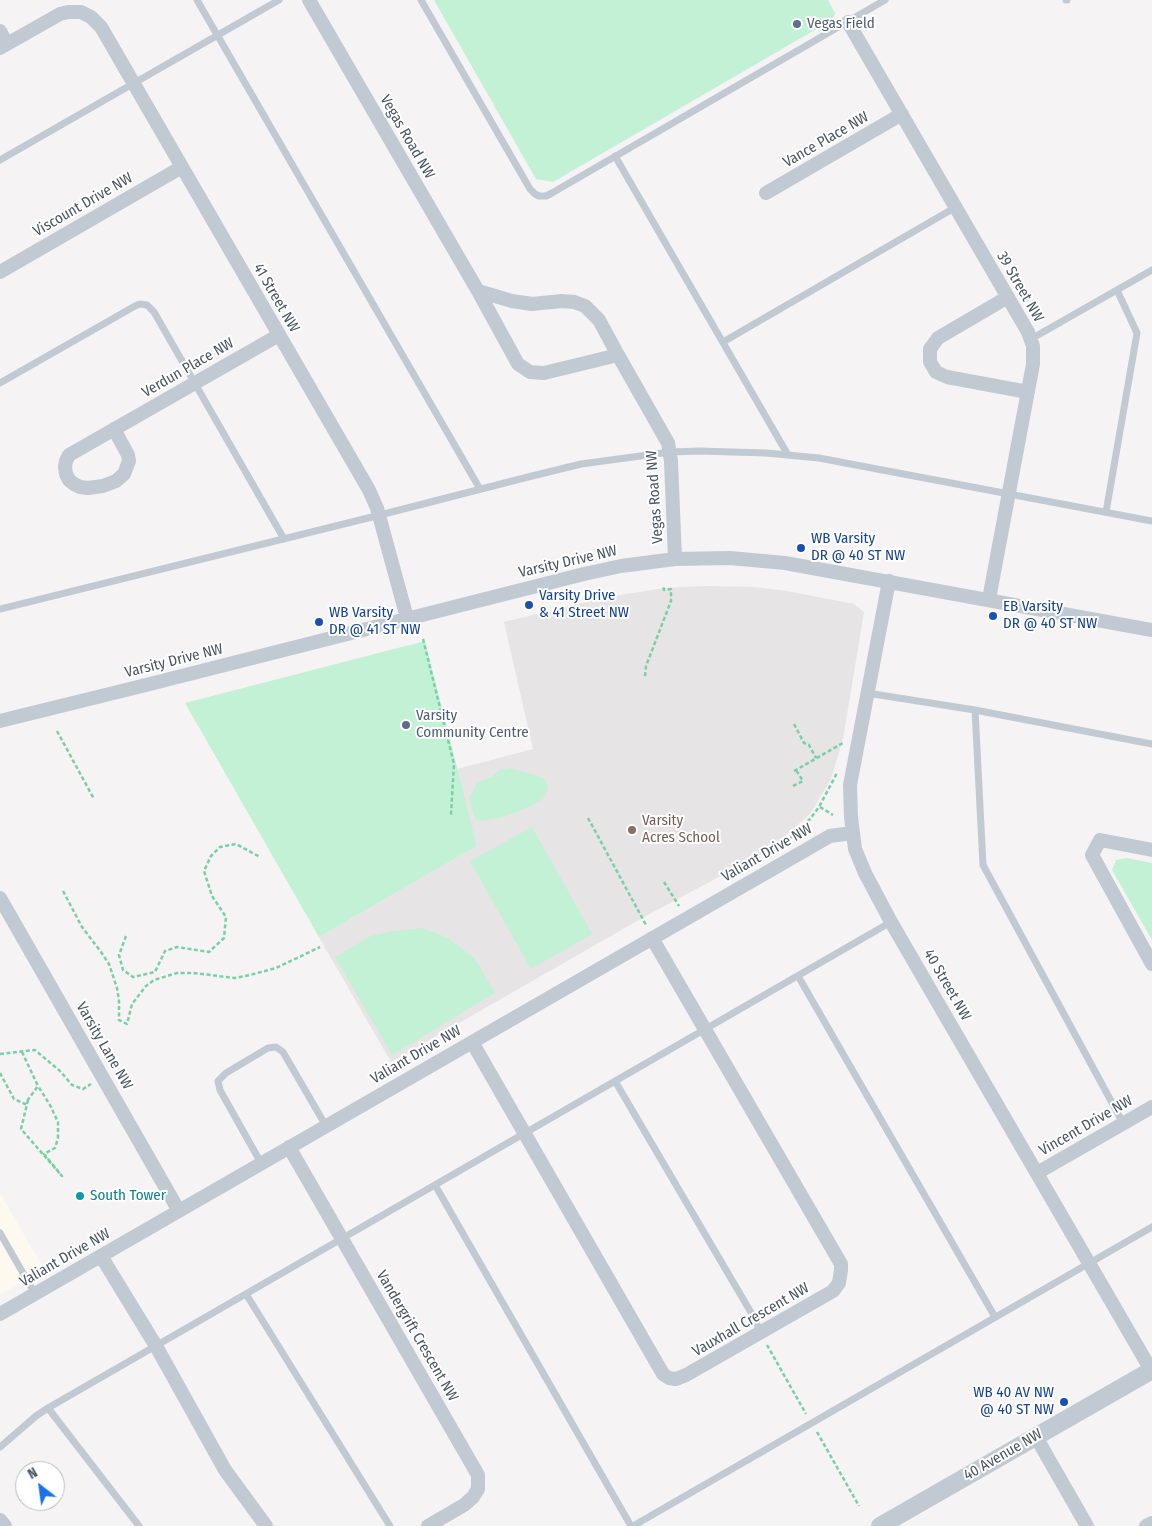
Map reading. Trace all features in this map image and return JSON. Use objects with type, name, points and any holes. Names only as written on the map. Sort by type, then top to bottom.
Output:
[{"type":"street","name":"Vegas Road NW","points":[[309,0],[478,291],[518,364],[530,372],[544,373],[618,355]]},
{"type":"street","name":"41 Street NW","points":[[4,46],[60,14],[68,12],[82,12],[101,27],[369,490],[380,515],[407,618]]},
{"type":"street","name":"39 Street NW","points":[[848,22],[1031,339],[1034,353],[1028,392],[989,599]]},
{"type":"street","points":[[0,31],[4,46]]},
{"type":"street","name":"Vance Place NW","points":[[766,193],[902,114]]},
{"type":"street","name":"Viscount Drive NW","points":[[0,272],[182,167]]},
{"type":"street","name":"Vegas Road NW","points":[[478,291],[512,301],[532,304],[562,300],[574,302],[585,306],[599,320],[665,436],[670,452],[676,559]]},
{"type":"street","points":[[1008,297],[938,338],[930,349],[930,362],[936,372],[947,377],[1028,392]]},
{"type":"street","name":"Verdun Place NW","points":[[114,429],[128,455],[129,462],[124,474],[116,481],[103,486],[88,488],[80,487],[69,480],[65,467],[69,455],[114,429],[195,383],[278,335]]},
{"type":"street","name":"Varsity Drive NW","points":[[0,721],[584,574],[621,566],[676,559],[730,558],[785,562],[1152,630]]},
{"type":"street","name":"40 Street NW","points":[[888,581],[850,785],[852,833],[855,849],[864,873],[891,922],[1152,1370]]},
{"type":"street","name":"Valiant Drive NW","points":[[0,1314],[472,1042],[649,932],[830,836],[852,833]]},
{"type":"street","points":[[1152,850],[1100,840],[1092,855],[1152,964]]},
{"type":"street","name":"Varsity Lane NW","points":[[0,898],[179,1211]]},
{"type":"street","name":"Vauxhall Crescent NW","points":[[472,1042],[663,1374],[669,1378],[676,1379],[686,1375],[833,1291],[839,1283],[842,1270],[841,1264],[649,932]]},
{"type":"street","name":"Vincent Drive NW","points":[[1037,1173],[1152,1107]]},
{"type":"street","name":"Vandergrift Crescent NW","points":[[289,1148],[478,1475],[478,1488],[473,1497],[464,1505],[428,1526]]},
{"type":"street","points":[[101,1256],[156,1346],[225,1470],[266,1526]]},
{"type":"street","name":"40 Avenue NW","points":[[880,1526],[1152,1370]]},
{"type":"street","points":[[1036,1437],[1087,1526]]},
{"type":"street","points":[[0,1520],[4,1526]]},
{"type":"street","points":[[1146,1526],[1152,1523]]},
{"type":"lane","points":[[197,0],[480,489]]},
{"type":"lane","points":[[0,160],[279,0]]},
{"type":"lane","points":[[421,0],[530,189],[539,196],[546,196],[884,0]]},
{"type":"lane","points":[[615,156],[788,455]]},
{"type":"lane","points":[[723,342],[956,207]]},
{"type":"lane","points":[[1031,339],[1152,270]]},
{"type":"lane","points":[[1106,512],[1137,333],[1117,290]]},
{"type":"lane","points":[[0,383],[140,304],[147,305],[154,312],[284,539]]},
{"type":"lane","points":[[0,609],[581,464],[670,452],[699,451],[819,458],[1152,521]]},
{"type":"lane","points":[[867,693],[975,710],[1152,744]]},
{"type":"lane","points":[[975,710],[983,865],[1123,1123]]},
{"type":"lane","points":[[0,1447],[48,1408],[891,922]]},
{"type":"lane","points":[[798,976],[995,1317]]},
{"type":"lane","points":[[261,1163],[220,1090],[218,1081],[226,1072],[268,1048],[276,1047],[283,1052],[326,1126]]},
{"type":"lane","points":[[615,1081],[756,1320],[760,1333]]},
{"type":"lane","points":[[435,1185],[632,1526],[1152,1227]]},
{"type":"lane","points":[[0,1233],[35,1294]]},
{"type":"lane","points":[[246,1294],[390,1526]]},
{"type":"lane","points":[[48,1408],[139,1526]]},
{"type":"path","points":[[645,676],[646,666],[671,602],[671,589],[664,590],[663,586]]},
{"type":"path","points":[[424,640],[454,764],[451,815]]},
{"type":"path","points":[[794,724],[804,743],[809,745],[816,758]]},
{"type":"path","points":[[57,731],[94,799]]},
{"type":"path","points":[[793,786],[803,781],[795,770],[844,742]]},
{"type":"path","points":[[779,849],[804,826],[819,806],[838,772]]},
{"type":"path","points":[[819,806],[833,815]]},
{"type":"path","points":[[588,818],[649,932]]},
{"type":"path","points":[[126,936],[119,956],[123,970],[133,977],[155,972],[165,951],[177,947],[209,952],[224,938],[226,917],[212,896],[204,871],[211,856],[220,847],[236,844],[260,858]]},
{"type":"path","points":[[664,882],[679,906]]},
{"type":"path","points":[[63,891],[82,928],[109,964],[117,988],[119,1020],[127,1024],[132,1004],[154,980],[193,972],[235,978],[276,968],[320,947]]},
{"type":"path","points":[[0,1054],[35,1050],[72,1085],[83,1089],[102,1077]]},
{"type":"path","points":[[22,1052],[58,1122],[58,1138],[55,1148],[44,1154]]},
{"type":"path","points":[[0,1073],[14,1099],[25,1104],[38,1086]]},
{"type":"path","points":[[28,1100],[21,1129],[44,1154],[62,1176],[54,1168],[44,1154]]},
{"type":"shaded area","name":"Varsity Acres School","points":[[706,586],[754,587],[787,591],[854,604],[864,612],[843,739],[831,779],[810,814],[769,850],[644,917],[391,1062],[319,937],[477,846],[457,769],[533,749],[504,622],[607,597],[665,588]]},
{"type":"shaded area","points":[[0,1193],[44,1269],[0,1295]]},
{"type":"green space","points":[[434,0],[828,0],[835,13],[832,20],[553,182],[536,179]]},
{"type":"green space","points":[[425,641],[477,846],[319,937],[185,703]]},
{"type":"green space","points":[[511,768],[545,779],[548,788],[543,799],[507,816],[482,821],[477,820],[469,798],[477,783],[493,776],[499,770]]},
{"type":"green space","points":[[532,827],[592,934],[531,969],[470,861]]},
{"type":"green space","points":[[1127,858],[1152,863],[1152,940],[1112,870],[1116,860]]},
{"type":"green space","points":[[422,928],[448,938],[475,959],[495,993],[392,1055],[335,957],[371,936]]},
{"type":"place","name":"Vegas Field","points":[[797,24]]},
{"type":"place","name":"WB Varsity DR @ 40 ST NW","points":[[801,548]]},
{"type":"place","name":"Varsity Drive & 41 Street NW","points":[[529,605]]},
{"type":"place","name":"EB Varsity DR @ 40 ST NW","points":[[993,616]]},
{"type":"place","name":"WB Varsity DR @ 41 ST NW","points":[[319,622]]},
{"type":"place","name":"Varsity Community Centre","points":[[406,725]]},
{"type":"place","name":"Varsity Acres School","points":[[632,830]]},
{"type":"place","name":"South Tower","points":[[80,1196]]},
{"type":"place","name":"WB 40 AV NW @ 40 ST NW","points":[[1064,1402]]}]
